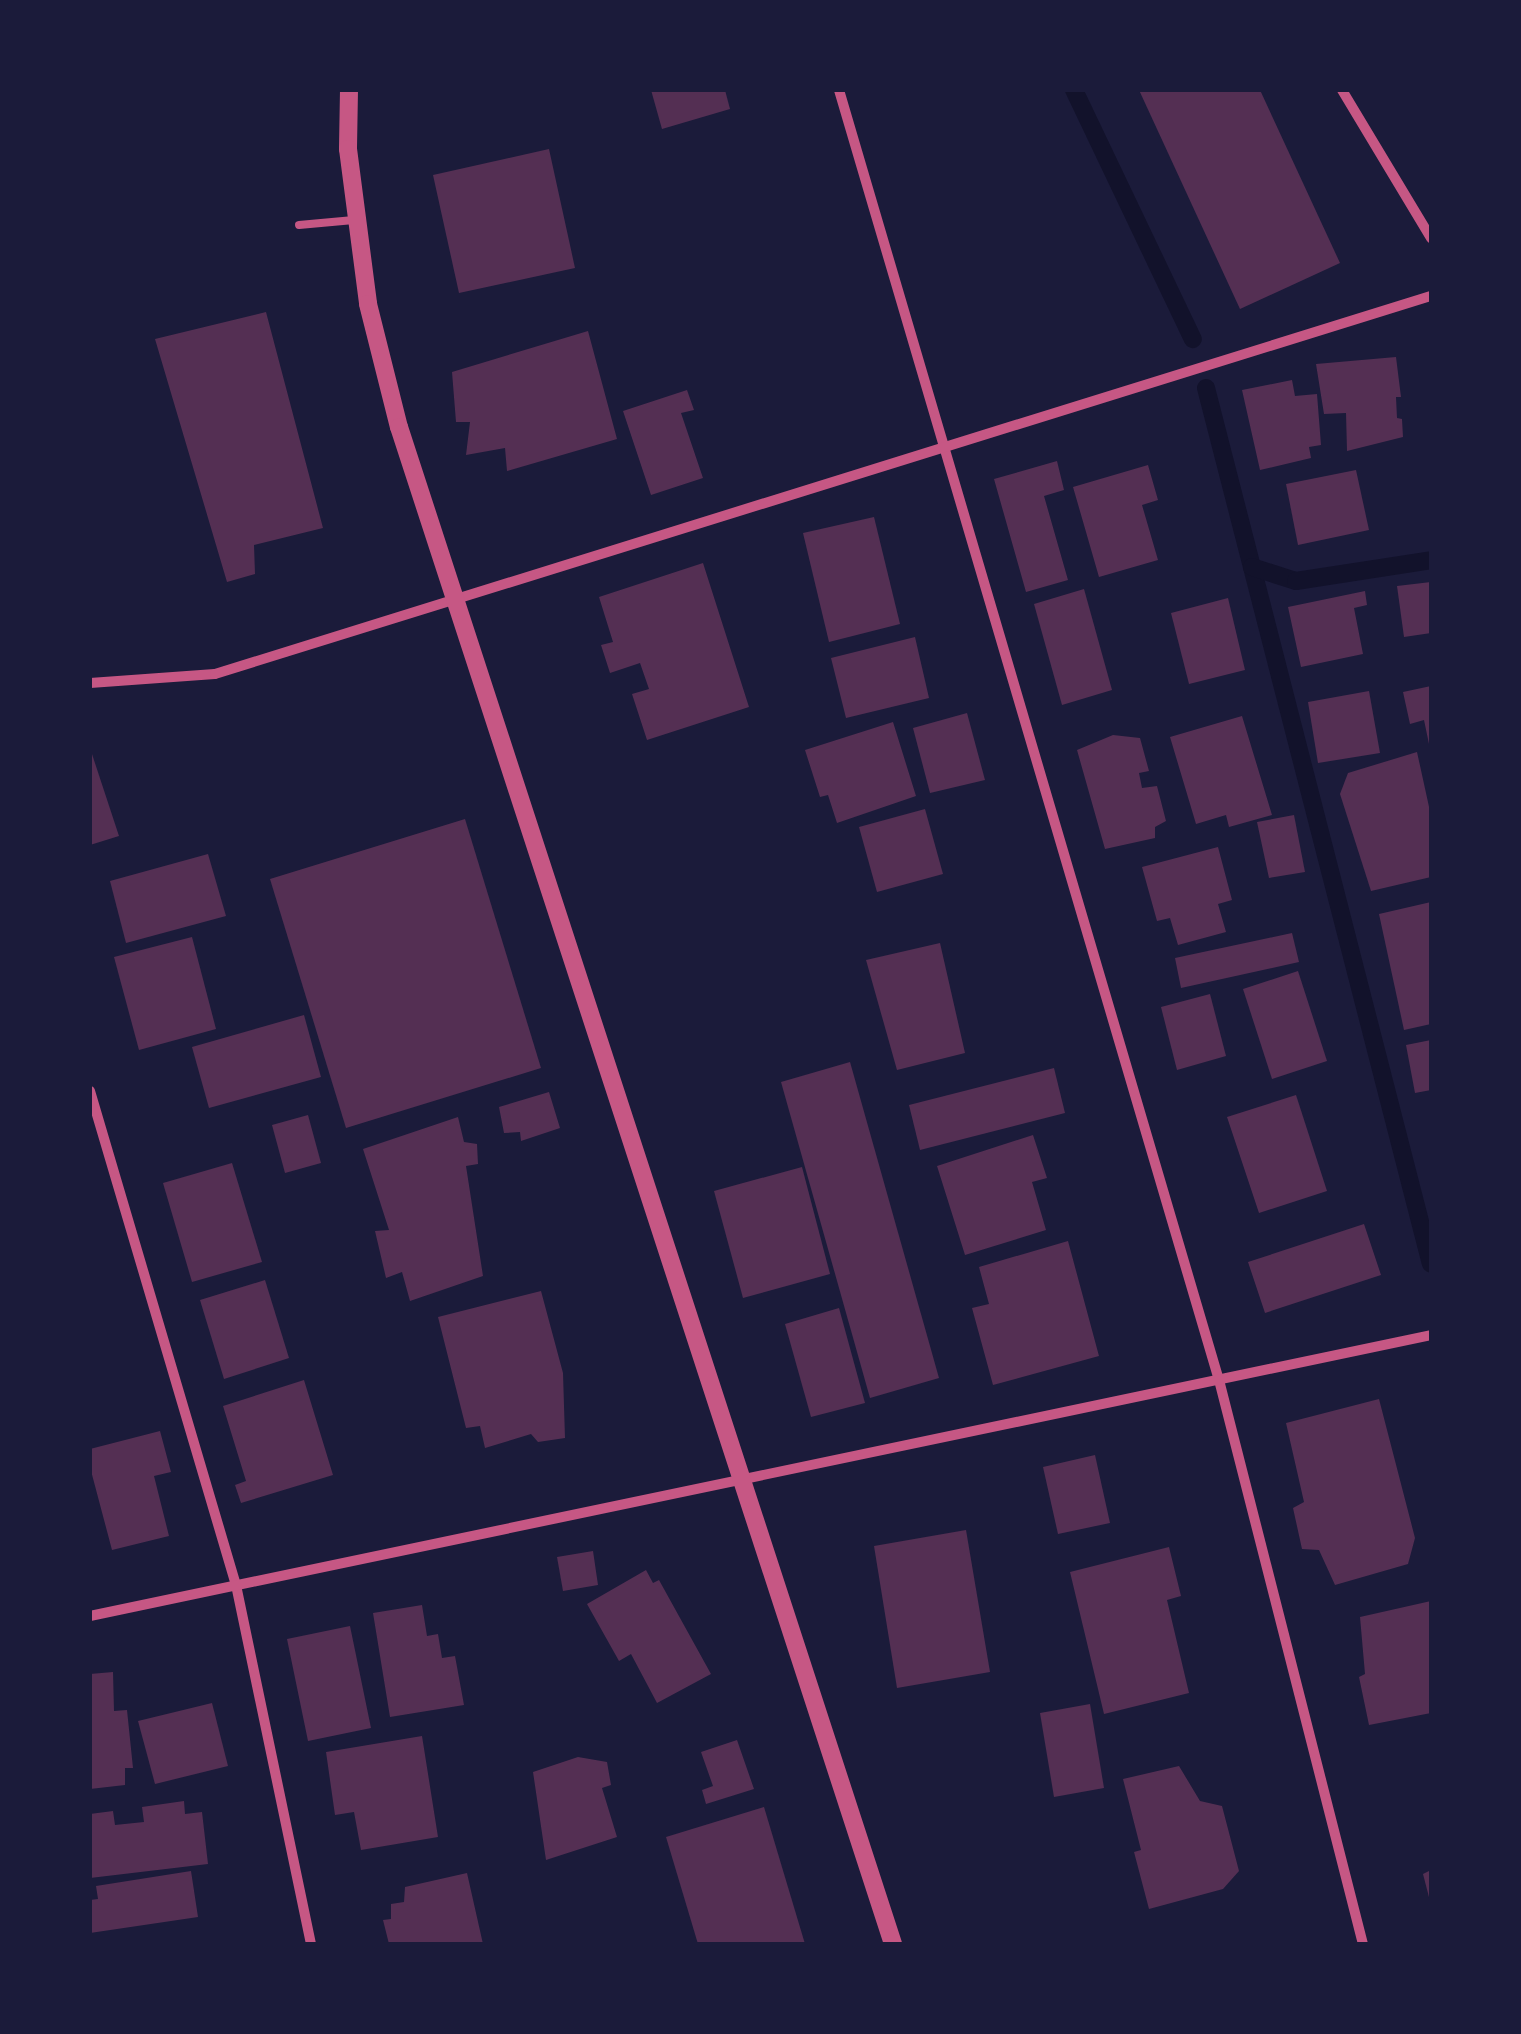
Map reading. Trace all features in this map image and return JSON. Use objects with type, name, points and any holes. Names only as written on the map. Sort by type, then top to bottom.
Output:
[{"type":"street","points":[[349,90],[348,149],[368,304],[399,427],[893,1944]]},
{"type":"street","points":[[839,90],[1219,1380],[1364,1944]]},
{"type":"street","points":[[1342,90],[1431,238]]},
{"type":"street","points":[[90,683],[215,674],[944,444],[1431,296]]},
{"type":"street","points":[[90,1091],[236,1586],[311,1944]]},
{"type":"street","points":[[90,1616],[1431,1336]]},
{"type":"lane","points":[[299,225],[357,220]]},
{"type":"building","points":[[651,90],[725,90],[730,109],[662,129]]},
{"type":"building","points":[[1139,90],[1260,90],[1340,263],[1240,309]]},
{"type":"building","points":[[549,149],[575,268],[459,293],[433,175]]},
{"type":"building","points":[[266,312],[323,528],[254,545],[255,574],[227,582],[155,339]]},
{"type":"building","points":[[588,331],[617,439],[507,471],[505,448],[466,455],[470,422],[456,422],[452,372]]},
{"type":"building","points":[[1396,357],[1401,397],[1396,397],[1397,418],[1402,419],[1403,437],[1347,451],[1346,413],[1324,414],[1316,364]]},
{"type":"building","points":[[1292,380],[1295,396],[1317,394],[1321,445],[1309,447],[1311,458],[1260,470],[1242,390]]},
{"type":"building","points":[[687,390],[694,410],[681,413],[703,478],[651,495],[623,411]]},
{"type":"building","points":[[1057,461],[1064,490],[1044,496],[1068,580],[1026,592],[994,479]]},
{"type":"building","points":[[1148,465],[1158,500],[1142,505],[1158,560],[1099,577],[1073,487]]},
{"type":"building","points":[[1356,470],[1369,530],[1298,545],[1286,484]]},
{"type":"building","points":[[874,517],[900,624],[829,642],[803,533]]},
{"type":"building","points":[[703,563],[749,707],[647,740],[632,694],[649,689],[640,663],[610,673],[601,645],[613,642],[599,597]]},
{"type":"building","points":[[1431,582],[1431,633],[1404,637],[1397,586]]},
{"type":"building","points":[[1084,589],[1112,690],[1062,705],[1034,604]]},
{"type":"building","points":[[1365,591],[1367,605],[1354,608],[1363,654],[1301,667],[1288,607]]},
{"type":"building","points":[[1228,598],[1245,670],[1189,684],[1171,613]]},
{"type":"building","points":[[915,637],[929,698],[846,718],[831,658]]},
{"type":"building","points":[[1431,686],[1429,744],[1424,720],[1410,724],[1403,692]]},
{"type":"building","points":[[1369,691],[1380,753],[1318,763],[1308,702]]},
{"type":"building","points":[[967,713],[985,780],[930,793],[913,728]]},
{"type":"building","points":[[1242,716],[1272,815],[1229,827],[1226,815],[1196,824],[1170,737]]},
{"type":"building","points":[[893,722],[916,796],[837,823],[828,795],[820,797],[805,750]]},
{"type":"building","points":[[1113,735],[1140,738],[1149,771],[1139,773],[1142,788],[1157,786],[1166,821],[1155,827],[1155,838],[1105,849],[1077,750]]},
{"type":"building","points":[[90,748],[119,836],[90,845]]},
{"type":"building","points":[[1417,752],[1431,816],[1431,877],[1371,891],[1340,794],[1348,773]]},
{"type":"building","points":[[925,809],[943,874],[877,892],[859,827]]},
{"type":"building","points":[[1294,815],[1305,872],[1269,878],[1257,822]]},
{"type":"building","points":[[465,819],[541,1068],[346,1128],[270,879]]},
{"type":"building","points":[[1218,847],[1232,900],[1218,904],[1226,932],[1178,945],[1170,918],[1157,921],[1142,867]]},
{"type":"building","points":[[208,854],[226,916],[126,943],[110,881]]},
{"type":"building","points":[[1431,902],[1431,1024],[1404,1030],[1379,914]]},
{"type":"building","points":[[1292,933],[1299,962],[1181,988],[1175,958]]},
{"type":"building","points":[[192,937],[216,1029],[139,1050],[114,957]]},
{"type":"building","points":[[940,943],[965,1053],[897,1070],[866,960]]},
{"type":"building","points":[[1298,971],[1327,1061],[1272,1079],[1243,989]]},
{"type":"building","points":[[1210,994],[1226,1056],[1177,1070],[1161,1007]]},
{"type":"building","points":[[304,1015],[321,1077],[209,1108],[192,1047]]},
{"type":"building","points":[[1431,1040],[1431,1090],[1415,1093],[1406,1045]]},
{"type":"building","points":[[850,1062],[939,1378],[870,1398],[781,1082]]},
{"type":"building","points":[[1054,1068],[1065,1113],[920,1150],[909,1105]]},
{"type":"building","points":[[549,1092],[560,1128],[521,1141],[520,1132],[504,1133],[499,1107]]},
{"type":"building","points":[[1296,1095],[1327,1191],[1259,1213],[1227,1117]]},
{"type":"building","points":[[308,1115],[321,1163],[285,1173],[272,1125]]},
{"type":"building","points":[[458,1117],[464,1142],[477,1144],[478,1164],[466,1166],[483,1276],[410,1301],[402,1272],[386,1278],[375,1231],[389,1230],[363,1149]]},
{"type":"building","points":[[1033,1135],[1047,1178],[1032,1182],[1046,1230],[965,1255],[937,1166]]},
{"type":"building","points":[[232,1163],[262,1262],[192,1282],[163,1183]]},
{"type":"building","points":[[802,1167],[830,1274],[743,1298],[714,1191]]},
{"type":"building","points":[[1364,1224],[1381,1275],[1265,1313],[1248,1262]]},
{"type":"building","points":[[1068,1241],[1099,1356],[993,1385],[972,1308],[989,1304],[979,1267]]},
{"type":"building","points":[[265,1280],[289,1358],[224,1379],[200,1300]]},
{"type":"building","points":[[541,1291],[563,1373],[565,1438],[538,1442],[531,1434],[485,1448],[480,1426],[466,1428],[438,1317]]},
{"type":"building","points":[[839,1308],[865,1403],[811,1417],[785,1324]]},
{"type":"building","points":[[304,1380],[333,1475],[241,1503],[235,1485],[246,1481],[223,1406]]},
{"type":"building","points":[[1379,1399],[1415,1538],[1408,1564],[1335,1585],[1319,1550],[1302,1549],[1293,1508],[1304,1502],[1286,1423]]},
{"type":"building","points":[[160,1431],[171,1472],[154,1476],[169,1536],[112,1550],[90,1467],[90,1449]]},
{"type":"building","points":[[1095,1455],[1110,1523],[1058,1534],[1043,1467]]},
{"type":"building","points":[[966,1530],[990,1672],[897,1688],[874,1546]]},
{"type":"building","points":[[1169,1547],[1181,1596],[1167,1600],[1189,1693],[1104,1714],[1070,1572]]},
{"type":"building","points":[[593,1551],[598,1585],[563,1591],[557,1557]]},
{"type":"building","points":[[646,1570],[653,1583],[659,1580],[711,1674],[657,1703],[631,1654],[619,1661],[587,1604]]},
{"type":"building","points":[[1431,1601],[1431,1713],[1369,1725],[1359,1677],[1365,1674],[1360,1617]]},
{"type":"building","points":[[422,1605],[427,1636],[438,1634],[442,1658],[455,1656],[464,1705],[390,1717],[373,1613]]},
{"type":"building","points":[[350,1626],[371,1728],[308,1741],[287,1639]]},
{"type":"building","points":[[113,1672],[114,1711],[127,1710],[133,1768],[125,1768],[125,1785],[90,1789],[90,1674]]},
{"type":"building","points":[[212,1703],[228,1766],[155,1784],[138,1721]]},
{"type":"building","points":[[1090,1704],[1104,1788],[1054,1797],[1040,1713]]},
{"type":"building","points":[[422,1736],[438,1837],[361,1850],[354,1812],[335,1815],[326,1752]]},
{"type":"building","points":[[737,1740],[754,1789],[706,1804],[702,1790],[713,1786],[701,1752]]},
{"type":"building","points":[[578,1757],[607,1762],[611,1785],[602,1788],[617,1837],[546,1860],[533,1772]]},
{"type":"building","points":[[1179,1766],[1200,1801],[1222,1806],[1239,1871],[1223,1889],[1149,1909],[1134,1852],[1141,1850],[1123,1779]]},
{"type":"building","points":[[184,1801],[185,1814],[202,1812],[208,1864],[90,1878],[90,1814],[113,1811],[115,1825],[144,1822],[142,1807]]},
{"type":"building","points":[[764,1807],[805,1944],[698,1944],[666,1837]]},
{"type":"building","points":[[1431,1870],[1431,1901],[1430,1901],[1423,1874]]},
{"type":"building","points":[[191,1871],[198,1917],[90,1933],[90,1900],[98,1899],[96,1886]]},
{"type":"building","points":[[467,1873],[483,1944],[389,1944],[383,1920],[391,1919],[391,1904],[404,1902],[405,1887]]},
{"type":"waterway","points":[[1074,90],[1193,339]]},
{"type":"waterway","points":[[1206,388],[1431,1264]]},
{"type":"waterway","points":[[1252,567],[1296,581],[1431,560]]}]
